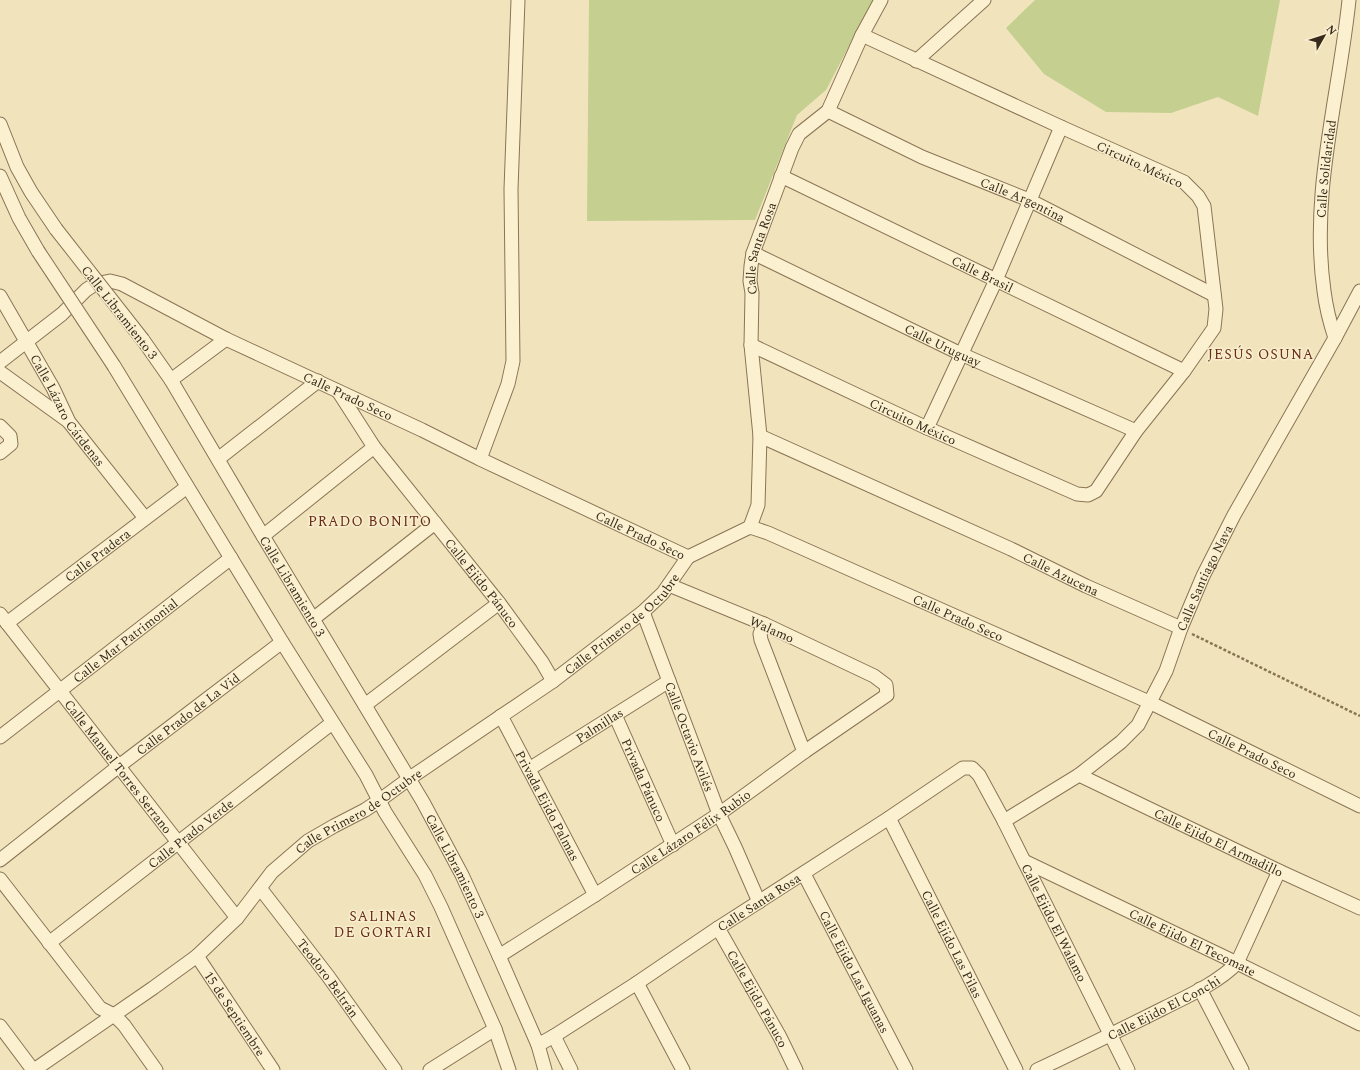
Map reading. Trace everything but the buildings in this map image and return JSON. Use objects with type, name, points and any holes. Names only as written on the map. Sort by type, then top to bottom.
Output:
[{"type":"street","points":[[480,459],[508,384],[513,361],[511,190],[518,0]]},
{"type":"street","name":"Calle Santa Rosa","points":[[750,527],[758,505],[760,436],[752,345],[752,293],[750,281],[753,253],[781,176],[799,134],[828,110],[862,35],[881,0]]},
{"type":"street","points":[[916,61],[984,0]]},
{"type":"street","name":"Calle Solidaridad","points":[[1335,338],[1324,290],[1321,251],[1321,210],[1326,156],[1348,0]]},
{"type":"street","name":"Circuito México","points":[[752,345],[927,428],[1076,494],[1088,495],[1096,491],[1136,431],[1184,371],[1214,328],[1216,308],[1204,206],[1193,190],[1184,182],[916,61],[862,35]]},
{"type":"street","name":"Calle Argentina","points":[[828,110],[922,157],[1029,200],[1214,295]]},
{"type":"street","name":"Calle Libramiento 3","points":[[0,124],[18,167],[31,192],[56,229],[143,340],[171,380],[263,536],[410,778],[462,875],[538,1046],[545,1070]]},
{"type":"street","points":[[927,428],[996,280],[1061,127]]},
{"type":"street","points":[[0,176],[19,218],[38,251],[114,366],[380,800],[385,812],[425,875],[441,907],[494,1029],[509,1070]]},
{"type":"street","name":"Calle Brasil","points":[[781,176],[1184,371]]},
{"type":"street","name":"Calle Uruguay","points":[[753,253],[961,354],[1136,431]]},
{"type":"street","name":"Calle Prado Seco","points":[[0,362],[62,314],[86,290],[95,284],[110,281],[122,284],[226,339],[338,390],[688,557],[750,527],[768,533],[1149,702],[1360,806]]},
{"type":"street","name":"Calle Santiago Nava","points":[[1004,821],[1079,775],[1121,742],[1138,725],[1166,671],[1181,628],[1203,576],[1234,515],[1335,338],[1360,290]]},
{"type":"street","name":"Calle Lázaro Cárdenas","points":[[0,296],[53,388],[69,422],[145,518]]},
{"type":"street","points":[[171,380],[226,339]]},
{"type":"street","points":[[0,372],[69,422]]},
{"type":"street","points":[[218,459],[318,381]]},
{"type":"street","name":"Calle Ejido Pánuco","points":[[338,390],[374,447],[499,603],[542,662],[553,681]]},
{"type":"street","points":[[0,426],[10,436],[11,444],[0,453]]},
{"type":"street","name":"Calle Azucena","points":[[760,436],[1011,549],[1086,586],[1181,628]]},
{"type":"street","points":[[263,536],[374,447]]},
{"type":"street","name":"Calle Pradera","points":[[4,619],[187,487]]},
{"type":"street","points":[[313,619],[435,523]]},
{"type":"street","name":"Calle Primero de Octubre","points":[[33,1070],[197,956],[237,918],[272,872],[308,841],[365,810],[380,800],[553,681],[643,612],[669,585],[688,557]]},
{"type":"street","name":"Calle Mar Patrimonial","points":[[0,736],[231,558]]},
{"type":"street","name":"Walamo","points":[[669,585],[764,624],[874,676],[886,685],[887,695],[878,701]]},
{"type":"street","points":[[365,705],[499,603]]},
{"type":"street","name":"Calle Octavio Avilés","points":[[643,612],[719,814],[759,902]]},
{"type":"street","name":"Calle Manuel Torres Serrano","points":[[4,619],[237,918]]},
{"type":"street","points":[[764,624],[760,634],[761,640],[804,752]]},
{"type":"street","name":"Calle Prado de La Vid","points":[[0,860],[119,766],[282,642]]},
{"type":"street","name":"Palmillas","points":[[529,769],[669,681]]},
{"type":"street","name":"Calle Lázaro Félix Rubio","points":[[499,956],[673,845],[878,701]]},
{"type":"street","name":"Privada Pánuco","points":[[615,715],[673,845]]},
{"type":"street","name":"Privada Ejido Palmas","points":[[501,716],[595,895]]},
{"type":"street","name":"Calle Prado Verde","points":[[49,943],[332,723]]},
{"type":"street","name":"Calle Santa Rosa","points":[[538,1046],[637,983],[718,928],[804,874],[963,768],[972,768],[979,775]]},
{"type":"street","name":"Calle Ejido El Walamo","points":[[979,775],[1004,821],[1128,1070]]},
{"type":"street","name":"Calle Ejido El Armadillo","points":[[1079,775],[1360,908]]},
{"type":"street","name":"Calle Ejido Las Pilas","points":[[889,818],[1016,1070]]},
{"type":"street","name":"Calle Ejido El Tecomate","points":[[1024,861],[1360,1024]]},
{"type":"street","name":"Calle Ejido El Conchi","points":[[1037,1070],[1200,989],[1230,970],[1236,963],[1279,870]]},
{"type":"street","name":"Calle Ejido Las Iguanas","points":[[804,874],[906,1070]]},
{"type":"street","points":[[0,879],[100,1008],[114,1015],[124,1025],[156,1070]]},
{"type":"street","name":"Teodoro Beltrán","points":[[260,888],[328,976],[395,1070]]},
{"type":"street","name":"Calle Ejido Pánuco","points":[[718,928],[780,1037],[796,1070]]},
{"type":"street","name":"15 de Septiembre","points":[[197,956],[273,1070]]},
{"type":"street","points":[[637,983],[683,1070]]},
{"type":"street","points":[[1200,989],[1242,1070]]},
{"type":"street","points":[[0,1026],[33,1070]]},
{"type":"street","points":[[430,1070],[494,1029]]},
{"type":"street","points":[[554,1036],[571,1070]]},
{"type":"path","points":[[1181,628],[1360,716]]},
{"type":"green space","points":[[589,0],[873,0],[826,90],[797,115],[755,220],[587,221]]},
{"type":"green space","points":[[1035,0],[1280,0],[1258,116],[1218,97],[1171,113],[1106,112],[1044,74],[1006,28]]},
{"type":"district","name":"JESÚS OSUNA","points":[[1261,354]]},
{"type":"district","name":"PRADO BONITO","points":[[370,521]]},
{"type":"district","name":"SALINAS DE GORTARI","points":[[383,924]]}]
